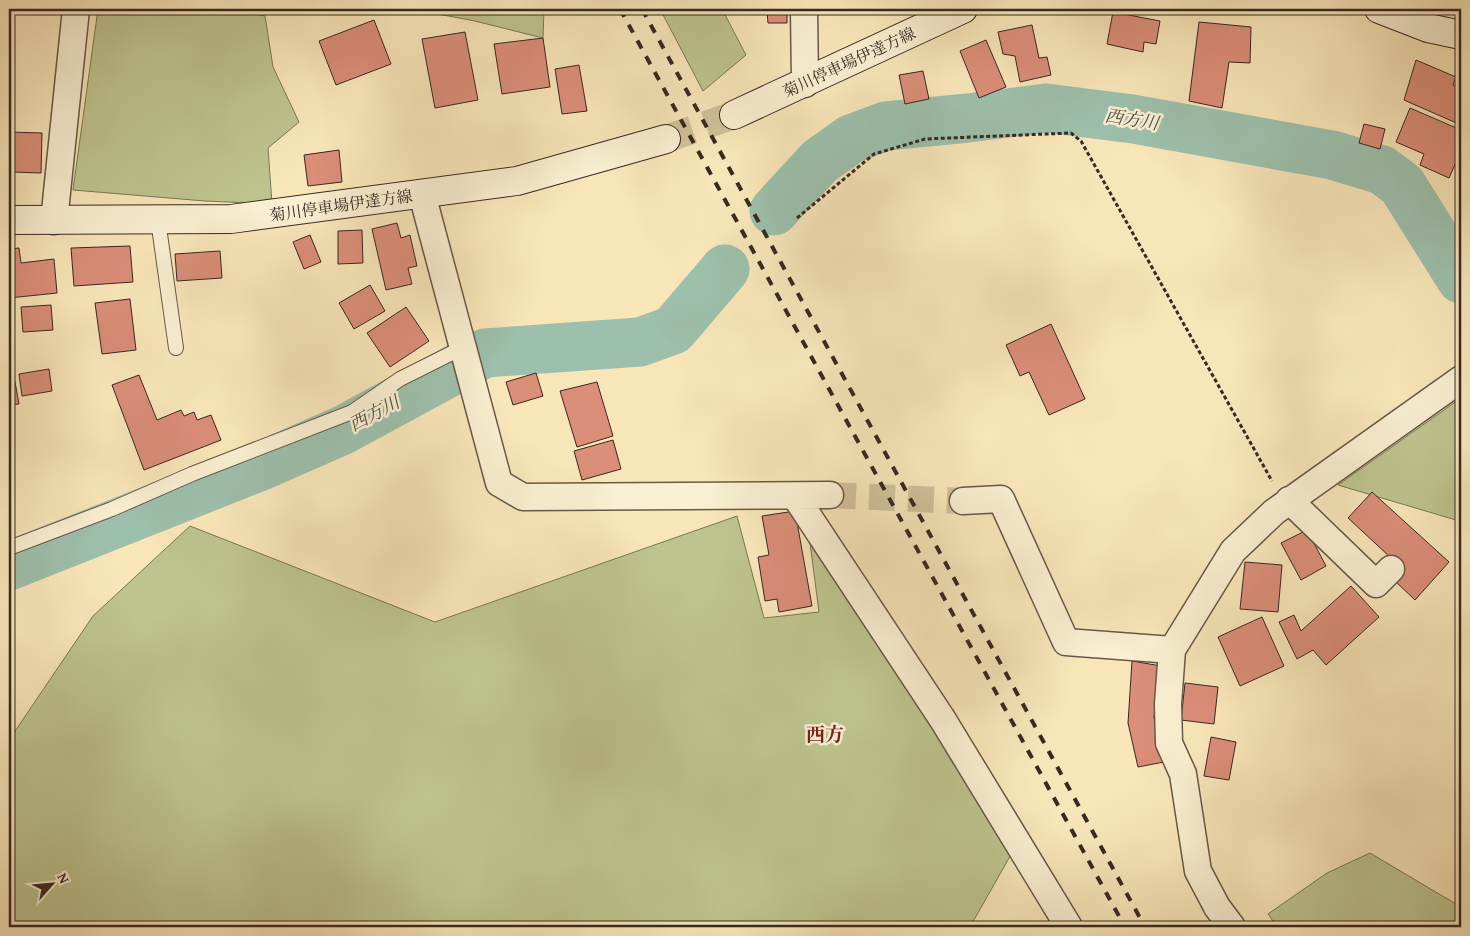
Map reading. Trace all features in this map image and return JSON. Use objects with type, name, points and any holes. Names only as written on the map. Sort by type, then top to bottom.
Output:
[{"type":"main road","name":"菊川停車場伊達方線","points":[[734,115],[805,84],[964,9]]},
{"type":"main road","points":[[1379,9],[1428,28],[1461,35]]},
{"type":"main road","name":"菊川停車場伊達方線","points":[[9,220],[231,219],[517,180],[666,139]]},
{"type":"street","points":[[54,221],[76,9]]},
{"type":"street","points":[[804,9],[805,84]]},
{"type":"street","points":[[422,194],[499,483],[523,496],[830,495]]},
{"type":"street","points":[[1232,927],[1217,907],[1198,871],[1183,774],[1169,743],[1168,704],[1172,650],[1233,550],[1287,502],[1461,379]]},
{"type":"street","points":[[795,496],[943,720],[1069,927]]},
{"type":"street","points":[[963,501],[1001,499],[1066,642],[1172,650]]},
{"type":"street","points":[[1287,502],[1376,584],[1391,569]]},
{"type":"lane","points":[[158,220],[176,348]]},
{"type":"lane","points":[[9,548],[112,509],[192,474],[352,412],[400,378],[463,349]]},
{"type":"path","points":[[797,218],[874,154],[925,139],[1071,133],[1081,141],[1287,502]]},
{"type":"green space","points":[[98,9],[225,9],[265,16],[273,67],[299,122],[268,148],[272,204],[205,201],[73,190]]},
{"type":"green space","points":[[411,9],[544,9],[543,38],[475,21]]},
{"type":"green space","points":[[660,9],[722,9],[746,55],[703,91]]},
{"type":"green space","points":[[1461,398],[1461,541],[1456,520],[1338,485]]},
{"type":"green space","points":[[806,512],[1013,851],[970,927],[9,927],[9,740],[93,616],[190,526],[435,622],[737,516],[764,618],[819,612]]},
{"type":"green space","points":[[1370,853],[1461,907],[1461,927],[1277,927],[1268,914],[1327,873]]},
{"type":"building","points":[[736,9],[787,9],[787,23],[768,23],[767,12]]},
{"type":"building","points":[[1113,12],[1160,21],[1156,44],[1144,42],[1143,52],[1107,44]]},
{"type":"building","points":[[374,20],[391,64],[336,85],[319,41]]},
{"type":"building","points":[[1199,22],[1251,27],[1250,63],[1229,62],[1222,108],[1189,101]]},
{"type":"building","points":[[1032,25],[1039,58],[1047,57],[1051,75],[1020,82],[1015,56],[1003,54],[998,32]]},
{"type":"building","points":[[465,32],[478,100],[435,108],[422,39]]},
{"type":"building","points":[[543,38],[550,87],[502,94],[494,44]]},
{"type":"building","points":[[986,40],[1006,87],[979,98],[960,51]]},
{"type":"building","points":[[1416,60],[1456,77],[1453,85],[1461,88],[1461,125],[1404,100]]},
{"type":"building","points":[[579,65],[587,111],[562,114],[555,69]]},
{"type":"building","points":[[923,71],[929,99],[905,104],[899,75]]},
{"type":"building","points":[[1410,108],[1461,130],[1461,151],[1449,178],[1420,165],[1424,154],[1396,142]]},
{"type":"building","points":[[1364,124],[1385,129],[1380,149],[1359,143]]},
{"type":"building","points":[[9,132],[42,133],[41,173],[11,172],[11,182],[9,182]]},
{"type":"building","points":[[339,150],[342,182],[308,186],[304,155]]},
{"type":"building","points":[[397,223],[401,238],[410,235],[417,266],[408,268],[412,284],[386,290],[372,229]]},
{"type":"building","points":[[362,230],[363,263],[338,264],[338,231]]},
{"type":"building","points":[[310,235],[321,262],[304,269],[293,242]]},
{"type":"building","points":[[130,246],[133,282],[74,286],[71,248]]},
{"type":"building","points":[[19,248],[21,263],[54,259],[57,293],[9,298],[9,249]]},
{"type":"building","points":[[220,251],[222,278],[177,281],[175,254]]},
{"type":"building","points":[[370,285],[385,311],[354,329],[339,303]]},
{"type":"building","points":[[130,299],[136,350],[102,354],[95,303]]},
{"type":"building","points":[[51,305],[53,330],[23,332],[21,307]]},
{"type":"building","points":[[406,307],[429,341],[390,367],[367,333]]},
{"type":"building","points":[[1051,324],[1085,399],[1049,415],[1029,372],[1020,376],[1006,345]]},
{"type":"building","points":[[9,349],[19,404],[9,405]]},
{"type":"building","points":[[49,369],[52,391],[22,396],[19,374]]},
{"type":"building","points":[[536,373],[543,396],[513,405],[506,382]]},
{"type":"building","points":[[139,375],[157,420],[181,410],[184,416],[194,412],[197,420],[211,415],[221,440],[144,470],[112,385]]},
{"type":"building","points":[[597,382],[613,436],[577,447],[560,391]]},
{"type":"building","points":[[613,440],[621,469],[582,480],[574,451]]},
{"type":"building","points":[[1372,492],[1449,562],[1415,600],[1395,581],[1405,571],[1348,518]]},
{"type":"building","points":[[795,511],[812,606],[779,612],[777,599],[765,601],[758,557],[769,555],[762,516]]},
{"type":"building","points":[[1307,530],[1326,566],[1301,580],[1281,543]]},
{"type":"building","points":[[1245,562],[1282,565],[1278,612],[1240,609]]},
{"type":"building","points":[[1351,586],[1379,617],[1326,665],[1313,650],[1297,659],[1279,622],[1294,615],[1301,631]]},
{"type":"building","points":[[1262,617],[1284,666],[1240,686],[1218,637]]},
{"type":"building","points":[[1132,661],[1161,666],[1154,717],[1164,762],[1138,767],[1128,723]]},
{"type":"building","points":[[1185,683],[1218,687],[1214,724],[1181,720]]},
{"type":"building","points":[[1211,737],[1236,742],[1229,780],[1204,776]]},
{"type":"waterway","name":"西方川","points":[[774,211],[820,161],[851,139],[886,126],[1046,108],[1133,119],[1332,155],[1382,170],[1402,185],[1461,279]]},
{"type":"waterway","name":"西方川","points":[[9,566],[261,466],[343,430],[485,353],[640,342],[673,330],[725,269]]},
{"type":"tunnel","points":[[666,139],[734,115]]},
{"type":"tunnel","points":[[830,495],[963,501]]},
{"type":"railway","points":[[620,9],[1125,927]]},
{"type":"railway","points":[[642,9],[1145,927]]},
{"type":"district","name":"西方","points":[[825,734]]}]
